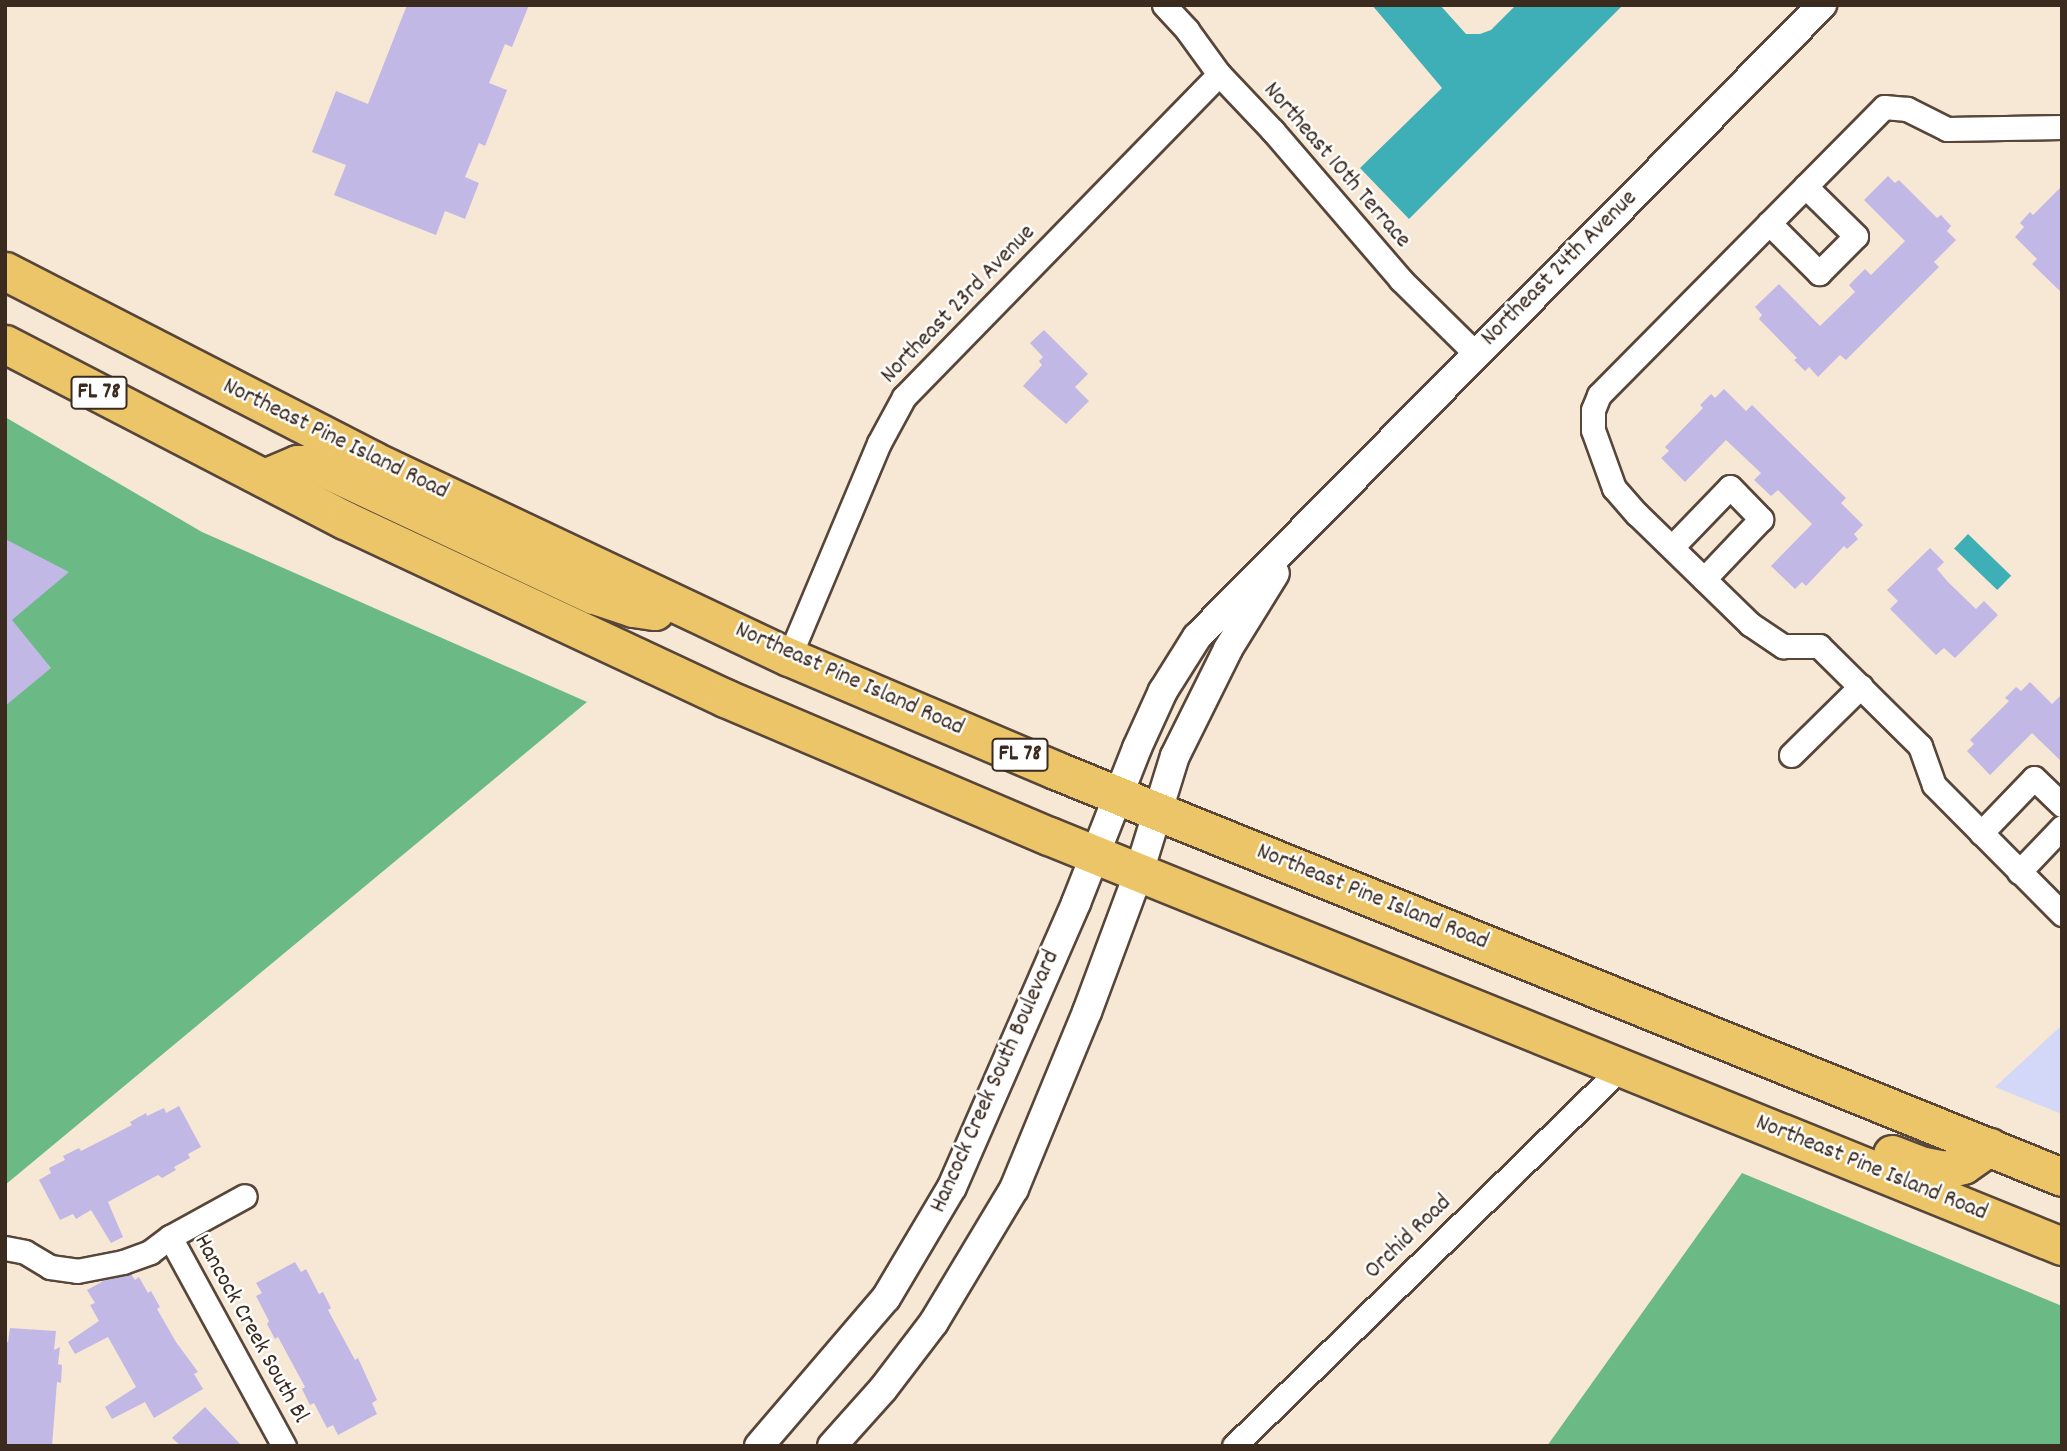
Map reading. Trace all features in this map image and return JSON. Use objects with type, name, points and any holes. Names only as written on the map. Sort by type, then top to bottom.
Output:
[{"type":"main road","name":"Northeast Pine Island Road","points":[[8,278],[372,460],[789,657],[1159,812],[2062,1177]]},
{"type":"main road","name":"Northeast Pine Island Road","points":[[5,344],[264,478],[432,561],[688,681],[1094,854],[2062,1246]]},
{"type":"main road","points":[[264,478],[297,464],[315,464],[594,595],[633,608],[670,612],[691,610]]},
{"type":"main road","name":"Northeast Pine Island Road","points":[[1486,1013],[1556,1020],[1924,1166],[1945,1170],[1964,1165],[1989,1147]]},
{"type":"street","name":"Northeast 10th Terrace","points":[[1164,5],[1219,74],[1273,131],[1401,280],[1476,354]]},
{"type":"street","name":"Northeast 24th Avenue","points":[[1119,795],[1163,691],[1197,637],[1822,5]]},
{"type":"street","name":"Northeast 23rd Avenue","points":[[789,657],[878,443],[904,397],[1219,74]]},
{"type":"street","points":[[2062,127],[1947,129],[1907,109],[1884,107],[1598,395],[1593,410],[1593,430],[1614,488],[1750,624],[1783,646],[1819,646],[1920,746],[1934,785],[2062,914]]},
{"type":"street","points":[[1769,223],[1819,273],[1856,236],[1805,186]]},
{"type":"street","points":[[1672,547],[1730,487],[1762,519],[1704,579]]},
{"type":"street","name":"Northeast 24th Avenue","points":[[1159,812],[1175,756],[1228,649],[1299,535]]},
{"type":"street","points":[[1791,755],[1861,686]]},
{"type":"street","points":[[1980,833],[2034,778],[2062,805]]},
{"type":"street","name":"Hancock Creek South Boulevard","points":[[759,1446],[886,1298],[940,1208],[996,1092],[1119,795]]},
{"type":"street","points":[[832,1446],[883,1390],[934,1322],[1000,1213],[1036,1137],[1139,872],[1159,812]]},
{"type":"street","points":[[2019,872],[2062,827]]},
{"type":"street","name":"Orchid Road","points":[[1234,1446],[1621,1068]]},
{"type":"street","name":"Hancock Creek South Bl","points":[[5,1248],[25,1252],[50,1267],[77,1270],[123,1262],[150,1252],[170,1237],[245,1196]]},
{"type":"street","name":"Hancock Creek South Bl","points":[[170,1237],[284,1446]]},
{"type":"shaded area","points":[[2062,1025],[2062,1114],[1995,1087]]},
{"type":"green space","points":[[5,417],[202,532],[587,702],[5,1185]]},
{"type":"green space","points":[[1742,1173],[2062,1306],[2062,1446],[1547,1446]]},
{"type":"water","points":[[1372,5],[1440,5],[1466,34],[1480,34],[1491,30],[1516,5],[1623,5],[1409,219],[1360,168],[1442,88]]},
{"type":"water","points":[[1968,534],[2011,576],[1997,590],[1954,548]]},
{"type":"building","points":[[407,5],[529,5],[512,47],[505,44],[489,83],[507,90],[485,146],[479,143],[465,177],[479,183],[465,219],[445,211],[436,235],[334,195],[346,165],[312,152],[336,91],[368,104]]},
{"type":"building","points":[[1888,176],[1895,183],[1899,180],[1937,218],[1941,215],[1951,226],[1947,231],[1956,240],[1934,262],[1939,267],[1846,360],[1840,355],[1818,377],[1809,367],[1805,371],[1794,360],[1797,358],[1759,319],[1762,315],[1755,307],[1779,284],[1820,326],[1855,292],[1849,285],[1865,269],[1871,275],[1905,241],[1864,200]]},
{"type":"building","points":[[2062,186],[2062,293],[2032,264],[2037,259],[2015,237],[2024,227],[2020,223],[2030,212],[2033,215]]},
{"type":"building","points":[[1044,330],[1088,374],[1075,387],[1089,401],[1066,424],[1023,386],[1042,365],[1039,361],[1043,357],[1030,343]]},
{"type":"building","points":[[1724,389],[1746,411],[1752,405],[1846,498],[1841,503],[1863,525],[1854,534],[1858,539],[1847,549],[1844,546],[1806,586],[1802,582],[1795,589],[1771,566],[1812,524],[1778,490],[1771,496],[1754,480],[1761,473],[1726,440],[1685,482],[1661,458],[1669,451],[1665,447],[1703,408],[1700,405],[1711,394],[1715,398]]},
{"type":"building","points":[[5,539],[69,572],[12,620],[51,668],[5,706]]},
{"type":"building","points":[[1930,548],[1944,562],[1937,569],[1948,582],[1976,609],[1984,601],[1998,615],[1955,658],[1944,648],[1936,655],[1890,609],[1898,601],[1887,590]]},
{"type":"building","points":[[2030,682],[2052,704],[2062,694],[2062,762],[2032,733],[1990,775],[1967,751],[1974,744],[1970,740],[2009,701],[2005,698],[2016,687],[2021,691]]},
{"type":"building","points":[[179,1106],[201,1147],[188,1154],[190,1158],[174,1167],[176,1170],[162,1178],[158,1175],[108,1202],[123,1237],[111,1243],[91,1210],[76,1219],[73,1214],[60,1220],[39,1180],[51,1173],[49,1168],[65,1160],[63,1156],[79,1148],[81,1151],[132,1125],[130,1122],[146,1113],[147,1116],[164,1108],[166,1113]]},
{"type":"building","points":[[295,1262],[301,1272],[306,1269],[319,1294],[323,1292],[331,1308],[328,1310],[355,1360],[358,1358],[377,1400],[372,1403],[377,1414],[338,1435],[333,1425],[327,1428],[314,1403],[310,1405],[302,1389],[305,1387],[278,1337],[275,1339],[256,1296],[262,1293],[256,1283]]},
{"type":"building","points":[[131,1274],[135,1280],[139,1277],[148,1293],[151,1291],[160,1307],[157,1309],[176,1342],[198,1372],[194,1374],[203,1389],[154,1418],[145,1402],[112,1419],[105,1407],[136,1387],[108,1337],[75,1354],[68,1342],[99,1321],[90,1305],[95,1303],[87,1290],[105,1280]]},
{"type":"building","points":[[10,1328],[56,1331],[54,1350],[60,1347],[58,1364],[62,1365],[61,1383],[57,1382],[52,1446],[5,1446],[5,1342],[8,1342]]},
{"type":"building","points":[[205,1407],[242,1446],[181,1446],[172,1438]]}]
